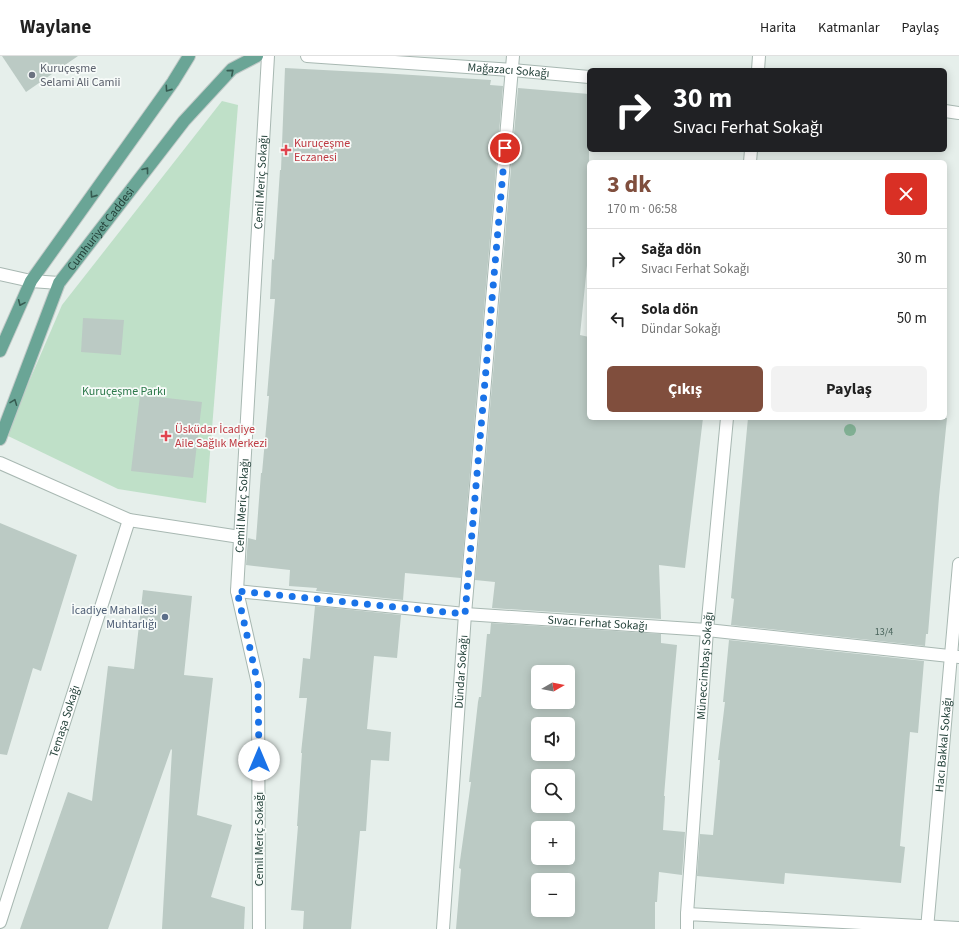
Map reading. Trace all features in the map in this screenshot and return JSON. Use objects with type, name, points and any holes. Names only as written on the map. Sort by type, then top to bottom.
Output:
[{"type":"main road","name":"Cumhuriyet Caddesi","points":[[0,351],[31,281],[168,88],[189,56]]},
{"type":"main road","name":"Cumhuriyet Caddesi","points":[[0,439],[59,283],[184,121],[232,69],[257,56]]},
{"type":"street","name":"Cemil Meriç Sokağı","points":[[259,929],[258,684],[237,591],[268,56]]},
{"type":"street","name":"Mağazacı Sokağı","points":[[308,56],[512,70],[587,77]]},
{"type":"street","name":"Dündar Sokağı","points":[[443,929],[465,614],[513,56]]},
{"type":"street","points":[[758,68],[759,56]]},
{"type":"street","points":[[947,112],[959,113]]},
{"type":"street","points":[[0,274],[31,281],[59,283]]},
{"type":"street","name":"Müneccimbaşı Sokağı","points":[[687,929],[707,630],[727,420]]},
{"type":"street","points":[[0,463],[129,520],[240,537]]},
{"type":"street","name":"Temaşa Sokağı","points":[[0,922],[129,520]]},
{"type":"street","name":"Hacı Bakkal Sokağı","points":[[927,928],[955,656],[959,564]]},
{"type":"street","name":"Sıvacı Ferhat Sokağı","points":[[237,591],[465,614],[707,630],[955,656]]},
{"type":"street","points":[[687,914],[927,928],[959,928]]},
{"type":"green space","name":"Kuruçeşme Parkı","points":[[222,101],[238,105],[206,503],[118,489],[6,435],[62,305]]},
{"type":"building","name":"Kuruçeşme Selami Ali Camii","points":[[2,56],[78,56],[26,92]]},
{"type":"building","points":[[285,68],[491,80],[490,85],[503,86],[461,578],[405,573],[403,600],[316,591],[317,588],[289,586],[290,570],[246,565],[248,538],[256,540],[269,396],[267,396],[275,299],[270,299],[272,259],[274,260],[281,170]]},
{"type":"building","points":[[518,88],[587,94],[587,152],[589,152],[589,160],[587,160],[587,266],[580,335],[587,337],[587,420],[703,420],[685,568],[659,565],[661,619],[492,608],[495,582],[475,580]]},
{"type":"building","points":[[83,318],[124,320],[121,355],[81,352]]},
{"type":"building","name":"Üsküdar İcadiye Aile Sağlık Merkezi","points":[[140,395],[202,402],[193,478],[131,471]]},
{"type":"building","points":[[748,420],[947,420],[928,634],[926,634],[925,646],[731,625],[734,599],[731,598]]},
{"type":"building","points":[[0,523],[77,555],[41,671],[33,668],[7,755],[0,754]]},
{"type":"building","points":[[143,590],[192,596],[184,675],[213,678],[197,815],[232,825],[211,897],[245,907],[244,929],[162,929],[171,749],[108,929],[20,929],[68,792],[92,801],[108,666],[134,669]]},
{"type":"building","points":[[315,606],[401,615],[397,658],[374,656],[367,729],[391,732],[389,761],[371,760],[366,831],[360,831],[351,929],[303,929],[304,911],[291,910],[298,826],[301,753],[307,698],[299,698],[303,658],[310,659]]},
{"type":"building","points":[[491,623],[661,634],[661,643],[677,645],[664,796],[663,830],[685,832],[682,875],[659,872],[657,902],[655,902],[655,929],[456,929],[461,869],[459,868],[471,782],[469,782],[478,702],[479,697],[481,697],[487,634],[490,634]]},
{"type":"building","points":[[729,640],[924,661],[918,733],[910,732],[900,846],[905,847],[901,883],[785,873],[784,884],[697,876],[700,834],[713,835]]},
{"type":"place","name":"Kuruçeşme Selami Ali Camii","points":[[32,75]]},
{"type":"place","name":"Kuruçeşme Eczanesi","points":[[286,150]]},
{"type":"place","name":"Üsküdar İcadiye Aile Sağlık Merkezi","points":[[166,436]]},
{"type":"place","name":"İcadiye Mahallesi Muhtarlığı","points":[[165,617]]},
{"type":"route","points":[[259,760],[258,684],[237,591],[465,614],[505,148]]}]
